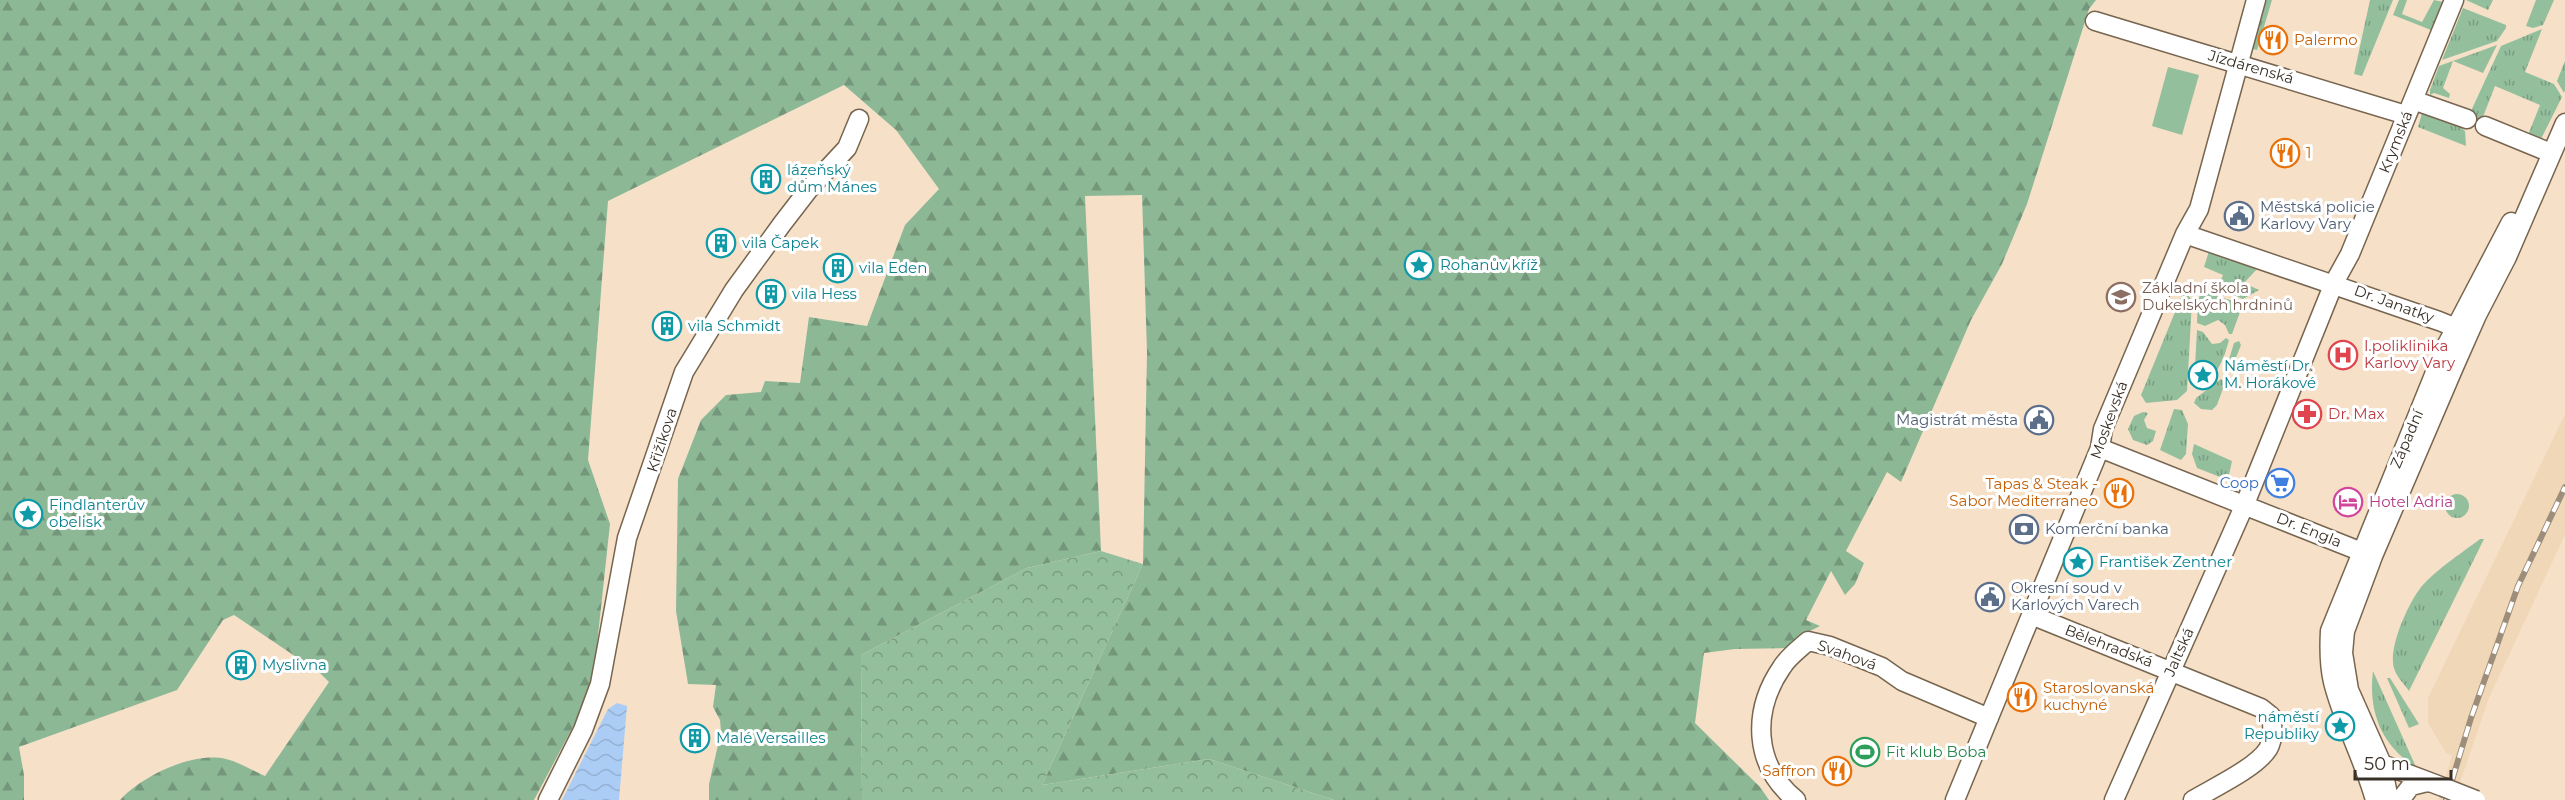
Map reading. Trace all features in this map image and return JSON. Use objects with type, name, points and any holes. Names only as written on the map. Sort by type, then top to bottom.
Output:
[{"type":"street","name":"Moskevská","points":[[1955,800],[2100,448],[2103,429],[2185,234],[2199,209],[2256,0]]},
{"type":"street","name":"Krymská","points":[[2334,283],[2350,254],[2454,0]]},
{"type":"street","name":"Jízdárenská","points":[[2095,21],[2382,106],[2410,107],[2466,118]]},
{"type":"street","name":"Křižíkova","points":[[548,800],[584,730],[600,684],[627,538],[684,372],[734,290],[782,224],[808,189],[847,148],[859,119]]},
{"type":"street","name":"Západní","points":[[2367,554],[2477,315],[2507,257],[2565,123]]},
{"type":"street","points":[[2485,126],[2551,153]]},
{"type":"street","name":"Západní","points":[[2367,554],[2454,327],[2551,153]]},
{"type":"street","points":[[2100,448],[2245,504],[2334,283],[2185,234]]},
{"type":"street","name":"Dr. Janatky","points":[[2334,283],[2454,327]]},
{"type":"street","name":"Západní","points":[[2454,327],[2460,333],[2454,367]]},
{"type":"street","name":"Dr. Engla","points":[[2245,504],[2367,554]]},
{"type":"street","name":"Jaltská","points":[[2114,800],[2245,504]]},
{"type":"street","points":[[2367,554],[2330,631],[2329,659],[2333,683],[2389,800]]},
{"type":"street","name":"Bělehradská","points":[[2031,615],[2261,708],[2271,716],[2272,736],[2268,750],[2256,761],[2193,800]]},
{"type":"street","name":"Svahová","points":[[1796,800],[1771,774],[1760,735],[1767,699],[1774,681],[1782,666],[1808,641],[1830,646],[1882,667],[1902,681],[1989,718]]},
{"type":"street","points":[[2373,763],[2476,800]]},
{"type":"street","points":[[2373,763],[2375,800]]},
{"type":"street","points":[[2400,800],[2411,786],[2435,784]]},
{"type":"shaded area","points":[[2565,414],[2565,535],[2489,698],[2454,800],[2439,800],[2452,755],[2446,753],[2428,723],[2428,698]]},
{"type":"green space","points":[[0,0],[2096,0],[2089,9],[2027,204],[2002,264],[1971,320],[1901,482],[1887,472],[1846,551],[1864,563],[1855,584],[1845,595],[1831,571],[1806,620],[1820,626],[1806,633],[1791,648],[1735,649],[1704,653],[1695,723],[1760,787],[1769,800],[1334,800],[1209,759],[1042,785],[1143,564],[1147,352],[1142,195],[1085,196],[1101,551],[1027,568],[861,655],[862,800],[709,800],[709,784],[721,732],[720,720],[713,707],[716,685],[688,684],[676,611],[678,479],[701,420],[726,395],[761,392],[765,381],[800,383],[809,317],[867,326],[905,225],[939,189],[896,130],[844,85],[608,201],[588,460],[610,524],[592,691],[534,800],[120,800],[141,782],[155,774],[184,762],[199,759],[213,757],[226,759],[265,776],[329,682],[320,673],[234,615],[223,620],[177,690],[19,747],[24,775],[24,800],[0,800]]},
{"type":"green space","points":[[2266,0],[2272,0],[2257,50],[2253,49]]},
{"type":"green space","points":[[2370,0],[2393,0],[2362,76],[2354,74]]},
{"type":"green space","points":[[2399,0],[2407,0],[2402,14],[2422,22],[2434,0],[2443,2],[2431,30],[2393,15]]},
{"type":"green space","points":[[2466,0],[2493,0],[2488,10]]},
{"type":"green space","points":[[2536,0],[2554,0],[2543,25],[2533,28],[2526,26]]},
{"type":"green space","points":[[2463,8],[2506,25],[2506,28],[2497,41],[2442,60]]},
{"type":"green space","points":[[2542,29],[2525,72],[2554,84],[2562,97],[2540,141],[2526,140],[2540,105],[2495,86],[2481,122],[2471,111],[2501,46]]},
{"type":"green space","points":[[2497,45],[2483,73],[2453,61],[2443,88],[2450,94],[2449,98],[2434,93],[2430,95],[2439,66]]},
{"type":"green space","points":[[2565,61],[2565,90],[2564,93],[2557,81]]},
{"type":"green space","points":[[2168,67],[2199,75],[2182,135],[2152,126]]},
{"type":"green space","points":[[2422,113],[2456,123],[2465,131],[2466,146],[2418,127]]},
{"type":"green space","points":[[2209,251],[2256,266],[2257,269],[2244,283],[2259,290],[2243,299],[2217,288],[2223,275],[2204,267]]},
{"type":"green space","points":[[2204,292],[2243,304],[2232,334],[2229,334],[2225,325],[2218,320],[2205,326],[2197,323],[2198,298]]},
{"type":"green space","points":[[2187,293],[2192,301],[2187,391],[2177,400],[2146,403],[2141,395],[2182,295]]},
{"type":"green space","points":[[2197,330],[2203,332],[2212,344],[2220,343],[2226,338],[2229,340],[2215,373],[2198,387],[2194,384]]},
{"type":"green space","points":[[2239,341],[2241,345],[2233,365],[2227,366],[2234,343]]},
{"type":"green space","points":[[2221,379],[2225,383],[2217,405],[2212,410],[2201,409],[2194,403],[2196,398]]},
{"type":"green space","points":[[2174,409],[2182,410],[2188,424],[2186,454],[2181,460],[2160,450]]},
{"type":"green space","points":[[2143,412],[2148,413],[2144,420],[2147,428],[2156,431],[2153,441],[2147,445],[2133,440],[2128,429],[2134,416]]},
{"type":"green space","points":[[2194,444],[2232,461],[2229,475],[2220,477],[2197,468],[2192,454]]},
{"type":"green space","points":[[2457,494],[2465,498],[2469,506],[2465,514],[2457,518],[2449,514],[2445,506],[2449,498]]},
{"type":"green space","points":[[2480,539],[2484,539],[2409,691],[2396,674],[2393,660],[2396,639],[2404,617],[2414,597],[2425,583]]},
{"type":"green space","points":[[1101,551],[1143,564],[1042,785],[1209,759],[1334,800],[862,800],[861,655],[1027,568]]},
{"type":"green space","points":[[2373,671],[2416,767],[2394,749],[2380,726],[2373,700]]},
{"type":"green space","points":[[2387,678],[2390,678],[2419,724],[2409,728]]},
{"type":"water","points":[[617,703],[627,706],[619,800],[562,800],[608,709]]},
{"type":"railway","points":[[2446,800],[2471,718],[2518,586],[2565,487]]},
{"type":"place","name":"Palermo","points":[[2273,40]]},
{"type":"place","name":"1","points":[[2285,153]]},
{"type":"place","name":"lázeňský dům Mánes","points":[[766,179]]},
{"type":"place","name":"Městská policie Karlovy Vary","points":[[2239,216]]},
{"type":"place","name":"vila Čapek","points":[[721,243]]},
{"type":"place","name":"Rohanův kříž","points":[[1419,265]]},
{"type":"place","name":"vila Eden","points":[[838,268]]},
{"type":"place","name":"vila Hess","points":[[771,294]]},
{"type":"place","name":"Základní škola Dukelských hrdninů","points":[[2121,297]]},
{"type":"place","name":"vila Schmidt","points":[[667,326]]},
{"type":"place","name":"I.poliklinika Karlovy Vary","points":[[2343,355]]},
{"type":"place","name":"Náměstí Dr. M. Horákové","points":[[2203,375]]},
{"type":"place","name":"Dr. Max","points":[[2307,414]]},
{"type":"place","name":"Magistrát města","points":[[2039,420]]},
{"type":"place","name":"Coop","points":[[2280,483]]},
{"type":"place","name":"Tapas & Steak - Sabor Mediterraneo","points":[[2119,493]]},
{"type":"place","name":"Hotel Adria","points":[[2348,502]]},
{"type":"place","name":"Findlanterův obelisk","points":[[28,514]]},
{"type":"place","name":"Komerční banka","points":[[2024,529]]},
{"type":"place","name":"František Zentner","points":[[2078,562]]},
{"type":"place","name":"Okresní soud v Karlových Varech","points":[[1990,597]]},
{"type":"place","name":"Myslivna","points":[[241,665]]},
{"type":"place","name":"Staroslovanská kuchyné","points":[[2022,697]]},
{"type":"place","name":"náměstí Republiky","points":[[2340,726]]},
{"type":"place","name":"Malé Versailles","points":[[695,738]]},
{"type":"place","name":"Fit klub Boba","points":[[1865,752]]},
{"type":"place","name":"Saffron","points":[[1837,771]]}]
